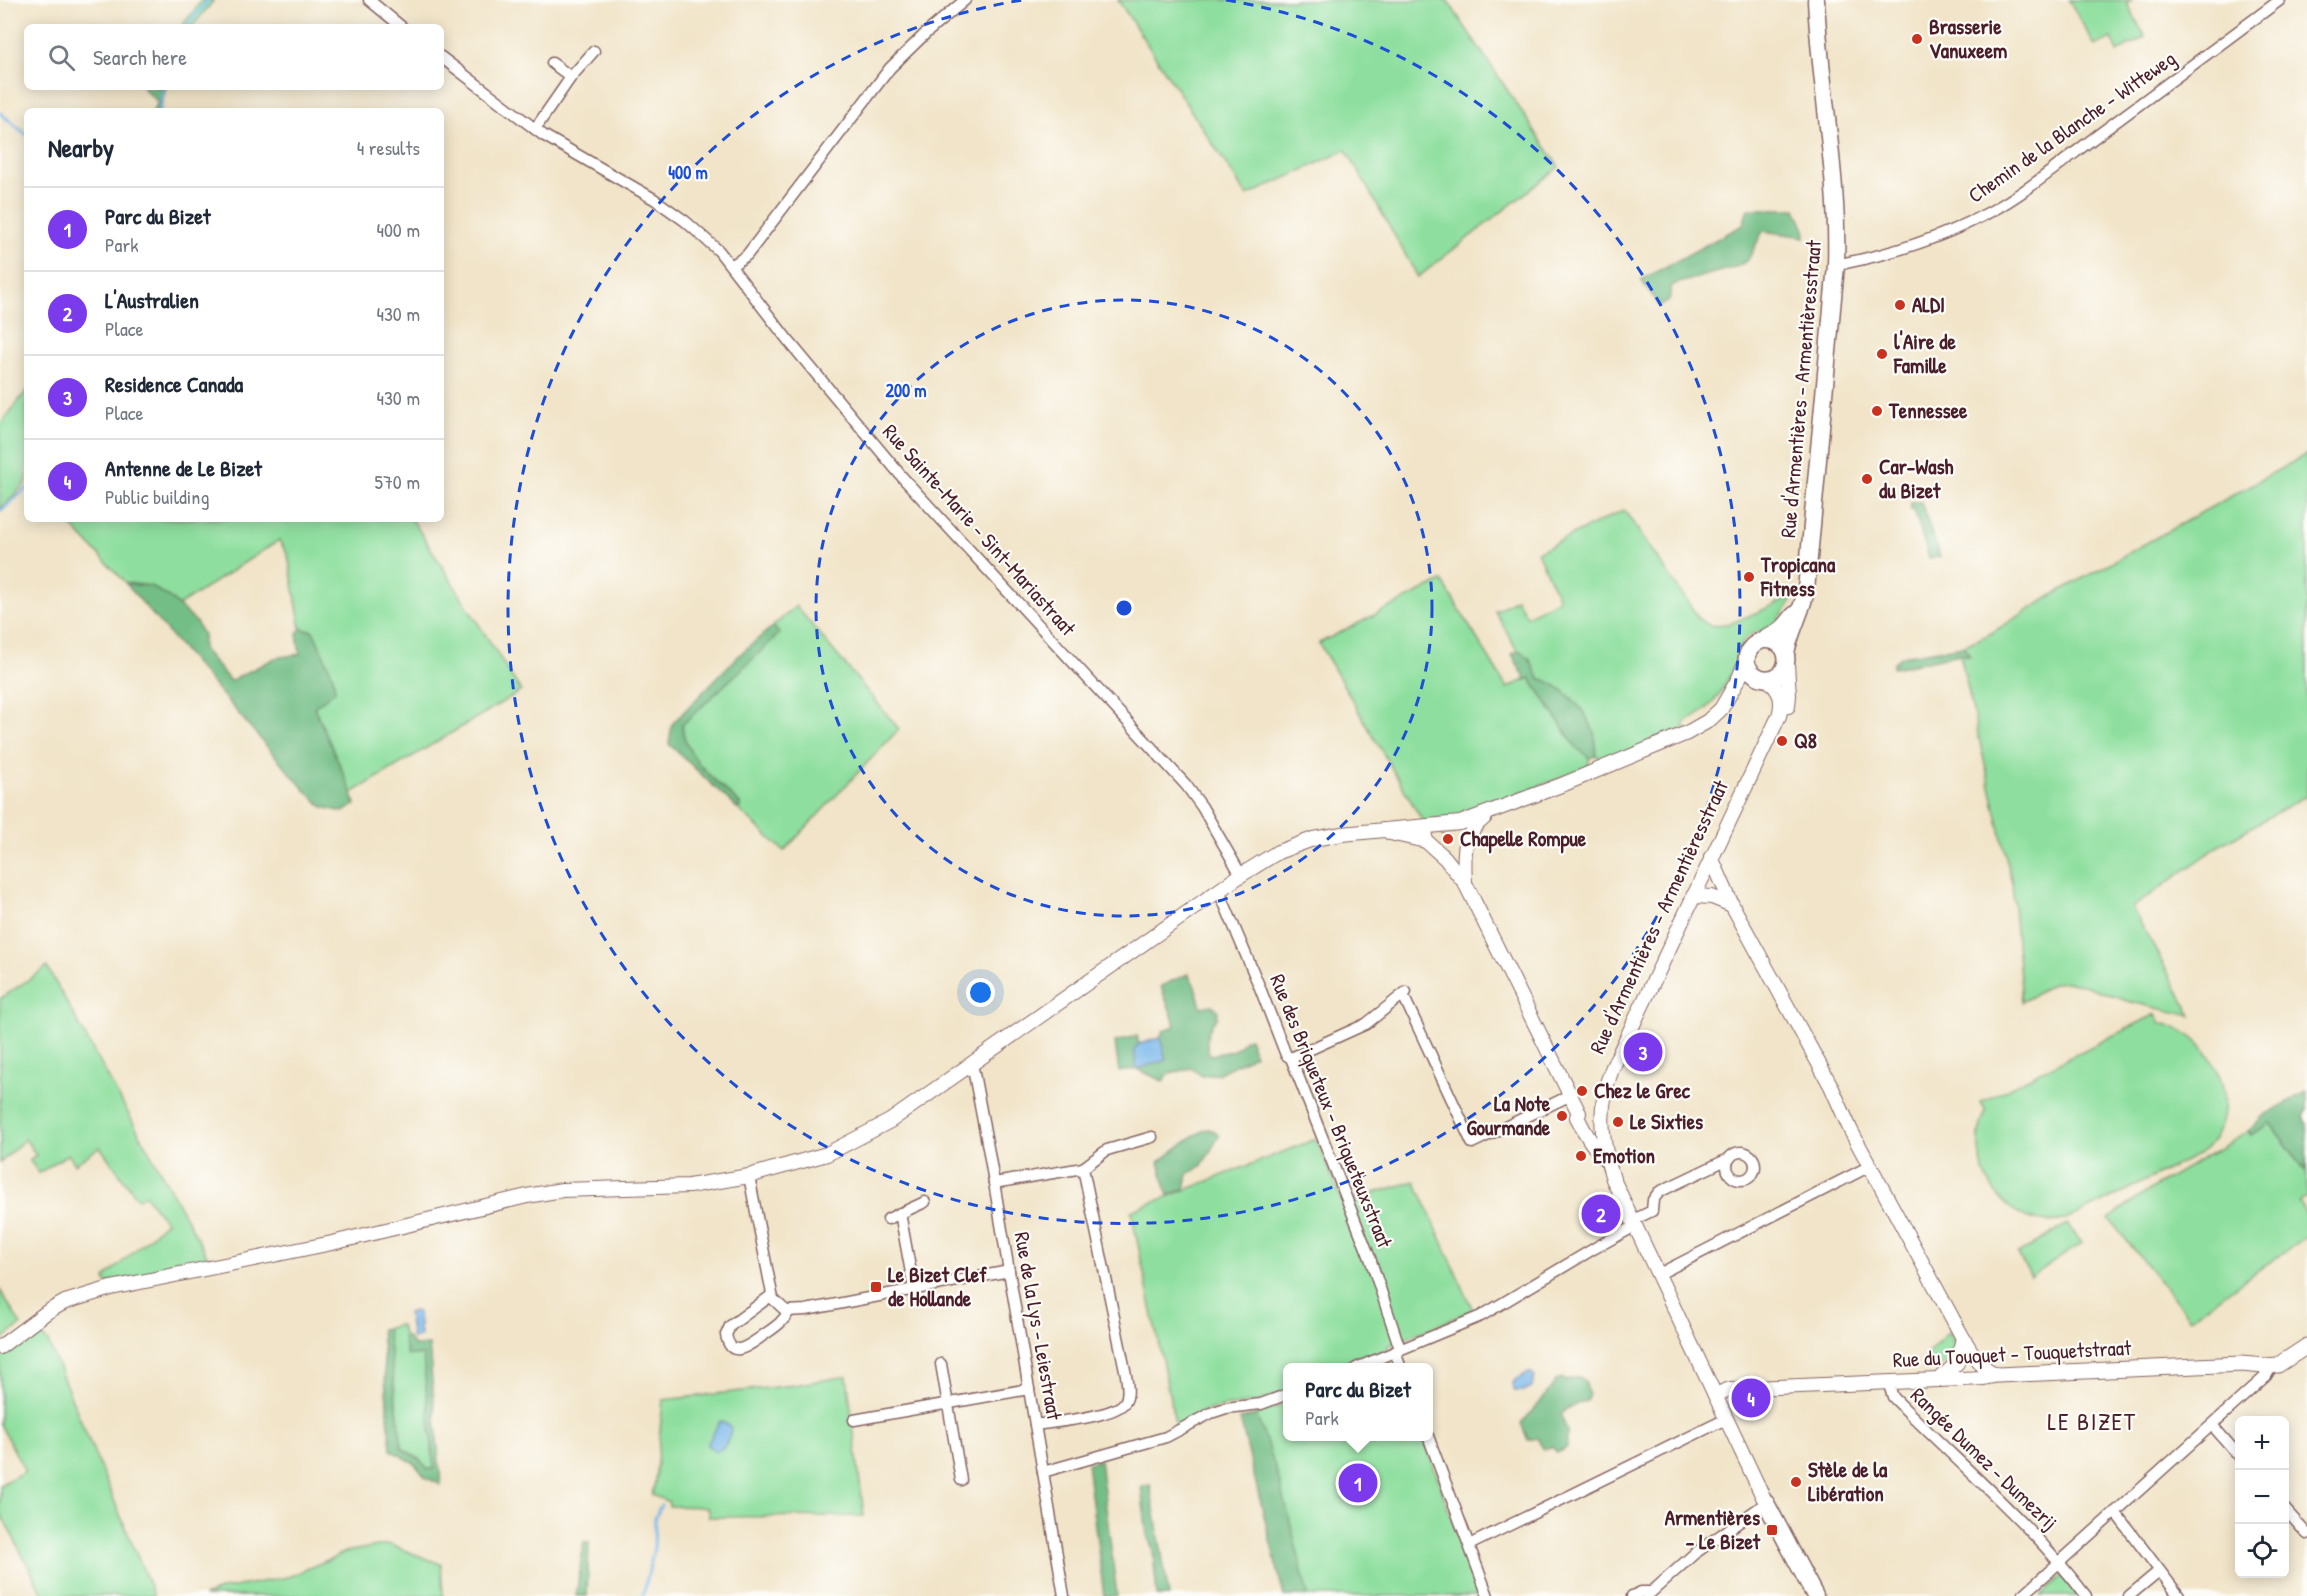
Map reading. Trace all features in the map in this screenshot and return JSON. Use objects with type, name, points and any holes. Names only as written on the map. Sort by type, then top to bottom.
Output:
[{"type":"main road","name":"Rue d'Armentières - Armentièresstraat","points":[[1786,659],[1789,640],[1803,602],[1836,265],[1835,211],[1816,0]]},
{"type":"main road","points":[[1764,640],[1779,643],[1786,659],[1778,676],[1764,679],[1750,670],[1748,656],[1753,645],[1782,630],[1803,602]]},
{"type":"main road","points":[[2272,1366],[2289,1359],[2307,1346]]},
{"type":"main road","name":"Rue du Touquet - Touquetstraat","points":[[1998,1375],[2241,1364],[2272,1366]]},
{"type":"main road","points":[[1766,1503],[1815,1596]]},
{"type":"street","points":[[369,0],[398,24]]},
{"type":"street","points":[[731,266],[747,255],[890,68],[965,0]]},
{"type":"street","name":"Chemin de la Blanche - Witteweg","points":[[1836,265],[1875,258],[1956,229],[1988,213],[2044,175],[2280,0]]},
{"type":"street","points":[[535,129],[571,77],[594,51]]},
{"type":"street","name":"Rue Sainte-Marie - Sint-Mariastraat","points":[[444,59],[535,129],[677,215],[719,251],[787,339],[903,478],[1186,785],[1202,807],[1241,875]]},
{"type":"street","points":[[552,63],[571,77]]},
{"type":"street","points":[[1727,701],[1748,656]]},
{"type":"street","name":"Rue d'Armentières - Armentièresstraat","points":[[1766,1503],[1607,1162],[1602,1133],[1602,1111],[1609,1077],[1779,716],[1787,708],[1789,700],[1786,659]]},
{"type":"street","points":[[0,1347],[47,1312],[65,1302],[111,1288],[342,1241],[535,1195],[591,1188],[689,1186],[749,1176],[827,1154],[890,1121],[1268,858],[1305,841],[1342,834],[1429,826],[1464,828],[1492,813],[1695,730],[1714,716],[1748,682],[1764,679],[1778,690],[1781,697],[1779,716]]},
{"type":"street","points":[[1425,842],[1424,832],[1429,826]]},
{"type":"street","points":[[1464,828],[1465,883]]},
{"type":"street","points":[[1382,831],[1425,842],[1445,858],[1465,883],[1579,1113],[1577,1117],[1589,1141],[1607,1162]]},
{"type":"street","points":[[1445,858],[1464,852]]},
{"type":"street","points":[[1712,857],[1732,905],[1831,1086],[1870,1166],[1963,1338],[1982,1365],[1989,1372],[1998,1375]]},
{"type":"street","name":"Rue des Briqueteux - Briqueteuxstraat","points":[[1219,891],[1260,988],[1280,1044],[1286,1055],[1292,1058],[1370,1258],[1400,1363]]},
{"type":"street","points":[[1693,896],[1712,897],[1732,905]]},
{"type":"street","points":[[1292,1058],[1366,1024],[1405,993],[1472,1143],[1569,1096]]},
{"type":"street","name":"Rue de la Lys - Leiestraat","points":[[972,1063],[1064,1596]]},
{"type":"street","points":[[1579,1113],[1593,1114],[1602,1111]]},
{"type":"street","points":[[994,1183],[1083,1168],[1107,1150],[1152,1137]]},
{"type":"street","points":[[1368,1363],[1481,1316],[1652,1211],[1653,1200],[1659,1192],[1730,1158]]},
{"type":"street","points":[[1658,1275],[1870,1166]]},
{"type":"street","points":[[1035,1425],[1107,1413],[1120,1408],[1126,1401],[1128,1392],[1083,1168]]},
{"type":"street","points":[[749,1176],[772,1295],[780,1308],[789,1311],[806,1310],[1009,1271]]},
{"type":"street","points":[[888,1219],[925,1202]]},
{"type":"street","points":[[900,1214],[914,1289]]},
{"type":"street","points":[[772,1295],[730,1326],[726,1335],[729,1345],[743,1349],[780,1323],[789,1311]]},
{"type":"street","points":[[1939,1380],[1957,1363],[1963,1338]]},
{"type":"street","points":[[941,1364],[961,1480]]},
{"type":"street","points":[[2022,1596],[2266,1376],[2272,1366]]},
{"type":"street","name":"Rue du Touquet - Touquetstraat","points":[[1714,1395],[1730,1389],[1984,1378],[1998,1375]]},
{"type":"street","name":"Rangée Dumez - Dumezrij","points":[[1888,1382],[1893,1397],[2060,1561],[2086,1596]]},
{"type":"street","points":[[854,1420],[1029,1389]]},
{"type":"street","points":[[1043,1472],[1167,1437],[1211,1413],[1226,1408],[1261,1404],[1283,1396]]},
{"type":"street","points":[[1469,1545],[1726,1419]]},
{"type":"street","points":[[2212,1425],[2235,1451]]},
{"type":"street","points":[[1430,1441],[1488,1596]]},
{"type":"street","points":[[1632,1596],[1641,1592],[1649,1594],[1694,1554],[1766,1503]]},
{"type":"street","points":[[2115,1512],[2179,1596]]},
{"type":"street","points":[[2289,1514],[2307,1534]]},
{"type":"street","points":[[2129,1596],[2159,1571]]},
{"type":"green space","points":[[202,0],[214,0],[194,24],[183,24]]},
{"type":"green space","points":[[1118,0],[1447,0],[1559,167],[1418,277],[1346,150],[1247,196]]},
{"type":"green space","points":[[2069,0],[2132,0],[2127,3],[2145,37],[2118,52],[2112,38],[2095,46]]},
{"type":"green space","points":[[145,90],[165,90],[161,108],[155,108],[158,102]]},
{"type":"green space","points":[[1748,209],[1796,209],[1806,232],[1805,237],[1763,231],[1748,260],[1738,266],[1672,285],[1669,301],[1660,306],[1641,280],[1743,225]]},
{"type":"green space","points":[[24,394],[24,485],[0,510],[0,425]]},
{"type":"green space","points":[[2307,454],[2307,795],[2222,844],[2132,908],[2192,1016],[2127,1001],[2081,984],[2067,982],[2054,983],[2022,1002],[2012,883],[1960,654],[1967,656],[1967,650],[1963,646],[1988,635],[2058,592]]},
{"type":"green space","points":[[1911,502],[1921,502],[1940,557],[1929,558],[1914,510],[1910,509]]},
{"type":"green space","points":[[1624,510],[1700,620],[1711,626],[1732,623],[1795,596],[1776,622],[1746,638],[1724,688],[1704,711],[1685,722],[1685,729],[1605,762],[1597,756],[1594,733],[1586,716],[1564,692],[1539,678],[1529,658],[1522,652],[1518,652],[1495,611],[1516,599],[1527,616],[1559,599],[1537,552]]},
{"type":"green space","points":[[68,522],[414,522],[521,691],[352,793],[314,707],[335,691],[313,631],[301,629],[288,555],[279,540],[178,606],[151,586],[126,583]]},
{"type":"green space","points":[[1442,581],[1507,688],[1530,678],[1576,747],[1590,758],[1588,767],[1463,816],[1423,822],[1319,643]]},
{"type":"green space","points":[[126,584],[151,586],[169,597],[196,622],[203,635],[203,649],[230,681],[275,658],[300,654],[297,633],[301,629],[313,631],[333,676],[335,691],[314,707],[352,793],[355,805],[343,812],[323,807],[304,789]]},
{"type":"green space","points":[[796,606],[899,729],[784,851],[738,809],[741,805],[695,759],[684,737],[682,725],[779,634],[773,626]]},
{"type":"green space","points":[[773,626],[779,634],[682,725],[684,737],[695,759],[741,805],[738,809],[669,744],[672,724],[738,656]]},
{"type":"green space","points":[[1963,646],[1970,655],[1960,654],[1893,668],[1893,663],[1902,656]]},
{"type":"green space","points":[[1522,652],[1529,658],[1539,678],[1565,692],[1580,707],[1591,724],[1597,756],[1590,758],[1576,747],[1530,678],[1526,680],[1512,654]]},
{"type":"green space","points":[[47,967],[211,1263],[106,1283],[105,1278],[166,1222],[145,1195],[138,1199],[100,1147],[75,1164],[68,1154],[39,1173],[29,1160],[36,1155],[25,1139],[0,1163],[0,999]]},
{"type":"green space","points":[[1188,974],[1195,986],[1201,1007],[1212,1005],[1218,1010],[1217,1019],[1211,1026],[1208,1036],[1207,1046],[1210,1055],[1229,1052],[1249,1038],[1255,1055],[1217,1074],[1202,1076],[1191,1068],[1167,1075],[1163,1081],[1137,1069],[1119,1072],[1115,1042],[1137,1036],[1139,1044],[1134,1050],[1165,1060],[1160,1038],[1164,1030],[1175,1026],[1161,986]]},
{"type":"green space","points":[[2156,1014],[2161,1023],[2181,1031],[2198,1043],[2212,1060],[2220,1079],[2224,1099],[2223,1119],[2214,1138],[2199,1154],[2068,1219],[2046,1222],[2026,1217],[2009,1207],[1995,1192],[1985,1173],[1979,1153],[1980,1132],[1986,1111],[1981,1102]]},
{"type":"green space","points":[[2307,1091],[2307,1111],[2304,1116],[2307,1124],[2306,1171],[2270,1123],[2251,1136],[2248,1132],[2263,1116]]},
{"type":"green space","points":[[2270,1123],[2307,1173],[2307,1196],[2298,1202],[2307,1215],[2307,1236],[2190,1318],[2109,1219],[2157,1185],[2248,1132],[2251,1136]]},
{"type":"green space","points":[[1208,1129],[1215,1131],[1219,1136],[1207,1157],[1201,1166],[1188,1174],[1185,1189],[1168,1196],[1159,1162],[1189,1139]]},
{"type":"green space","points":[[1316,1139],[1343,1202],[1415,1181],[1473,1310],[1388,1346],[1388,1351],[1356,1363],[1283,1363],[1283,1392],[1261,1401],[1208,1410],[1176,1427],[1131,1211]]},
{"type":"green space","points":[[2067,1224],[2082,1243],[2031,1277],[2018,1254]]},
{"type":"green space","points":[[0,1290],[21,1325],[0,1341]]},
{"type":"green space","points":[[401,1325],[407,1355],[423,1354],[434,1469],[428,1469],[419,1459],[402,1448],[387,1328]]},
{"type":"green space","points":[[387,1328],[402,1448],[419,1459],[428,1469],[434,1469],[423,1355],[407,1355],[403,1338],[406,1336],[414,1346],[429,1345],[441,1485],[425,1477],[414,1463],[391,1450],[381,1329]]},
{"type":"green space","points":[[36,1330],[48,1342],[154,1596],[44,1596],[0,1512],[0,1485],[25,1471],[0,1424],[0,1359]]},
{"type":"green space","points":[[1949,1331],[1954,1347],[1950,1359],[1940,1366],[1925,1370],[1929,1352]]},
{"type":"green space","points":[[847,1376],[864,1516],[709,1517],[707,1507],[669,1506],[669,1502],[652,1495],[663,1400],[794,1385]]},
{"type":"green space","points":[[1580,1377],[1585,1382],[1589,1394],[1586,1401],[1566,1409],[1561,1415],[1567,1431],[1567,1447],[1557,1453],[1552,1446],[1544,1450],[1537,1438],[1528,1440],[1521,1423],[1557,1380],[1563,1378],[1564,1381]]},
{"type":"green space","points":[[1283,1405],[1283,1441],[1425,1441],[1480,1596],[1308,1596],[1256,1415]]},
{"type":"green space","points":[[1256,1415],[1273,1459],[1308,1596],[1284,1596],[1240,1419]]},
{"type":"green space","points":[[1100,1460],[1117,1596],[1104,1596],[1087,1463]]},
{"type":"green space","points":[[1150,1485],[1169,1596],[1157,1596],[1153,1550],[1147,1535],[1141,1487]]},
{"type":"green space","points":[[584,1542],[589,1543],[587,1596],[576,1596]]},
{"type":"green space","points":[[388,1544],[441,1564],[443,1596],[203,1596],[223,1589],[288,1577],[346,1552]]},
{"type":"green space","points":[[2062,1575],[2078,1596],[2041,1596]]},
{"type":"water","points":[[1160,1038],[1166,1060],[1137,1069],[1134,1050],[1139,1044]]},
{"type":"water","points":[[414,1311],[418,1313],[420,1337],[412,1339],[408,1313]]},
{"type":"water","points":[[1527,1373],[1532,1373],[1535,1377],[1532,1388],[1515,1391],[1512,1385],[1515,1380]]},
{"type":"water","points":[[720,1421],[731,1427],[731,1431],[724,1445],[715,1451],[707,1445]]},
{"type":"waterway","points":[[188,24],[208,0]]},
{"type":"waterway","points":[[160,108],[163,90]]},
{"type":"waterway","points":[[0,113],[24,133]]},
{"type":"waterway","points":[[0,512],[24,491]]},
{"type":"waterway","points":[[643,1596],[654,1548],[655,1518],[661,1505]]},
{"type":"place","name":"Brasserie Vanuxeem","points":[[1917,39]]},
{"type":"place","name":"ALDI","points":[[1900,305]]},
{"type":"place","name":"l'Aire de Famille","points":[[1882,354]]},
{"type":"place","name":"Tennessee","points":[[1877,411]]},
{"type":"place","name":"Car-Wash du Bizet","points":[[1867,479]]},
{"type":"place","name":"Tropicana Fitness","points":[[1749,577]]},
{"type":"place","name":"Q8","points":[[1782,741]]},
{"type":"place","name":"Chapelle Rompue","points":[[1448,839]]},
{"type":"place","name":"Residence Canada","points":[[1643,1052]]},
{"type":"place","name":"Chez le Grec","points":[[1582,1091]]},
{"type":"place","name":"La Note Gourmande","points":[[1562,1116]]},
{"type":"place","name":"Le Sixties","points":[[1618,1122]]},
{"type":"place","name":"Emotion","points":[[1581,1156]]},
{"type":"place","name":"L'Australien","points":[[1601,1214]]},
{"type":"place","name":"Le Bizet Clef de Hollande","points":[[876,1287]]},
{"type":"place","name":"Antenne de Le Bizet","points":[[1751,1398]]},
{"type":"place","name":"Stèle de la Libération","points":[[1796,1482]]},
{"type":"place","name":"Parc du Bizet","points":[[1358,1483]]},
{"type":"place","name":"Armentières – Le Bizet","points":[[1772,1530]]},
{"type":"district","name":"LE BIZET","points":[[2092,1422]]}]
